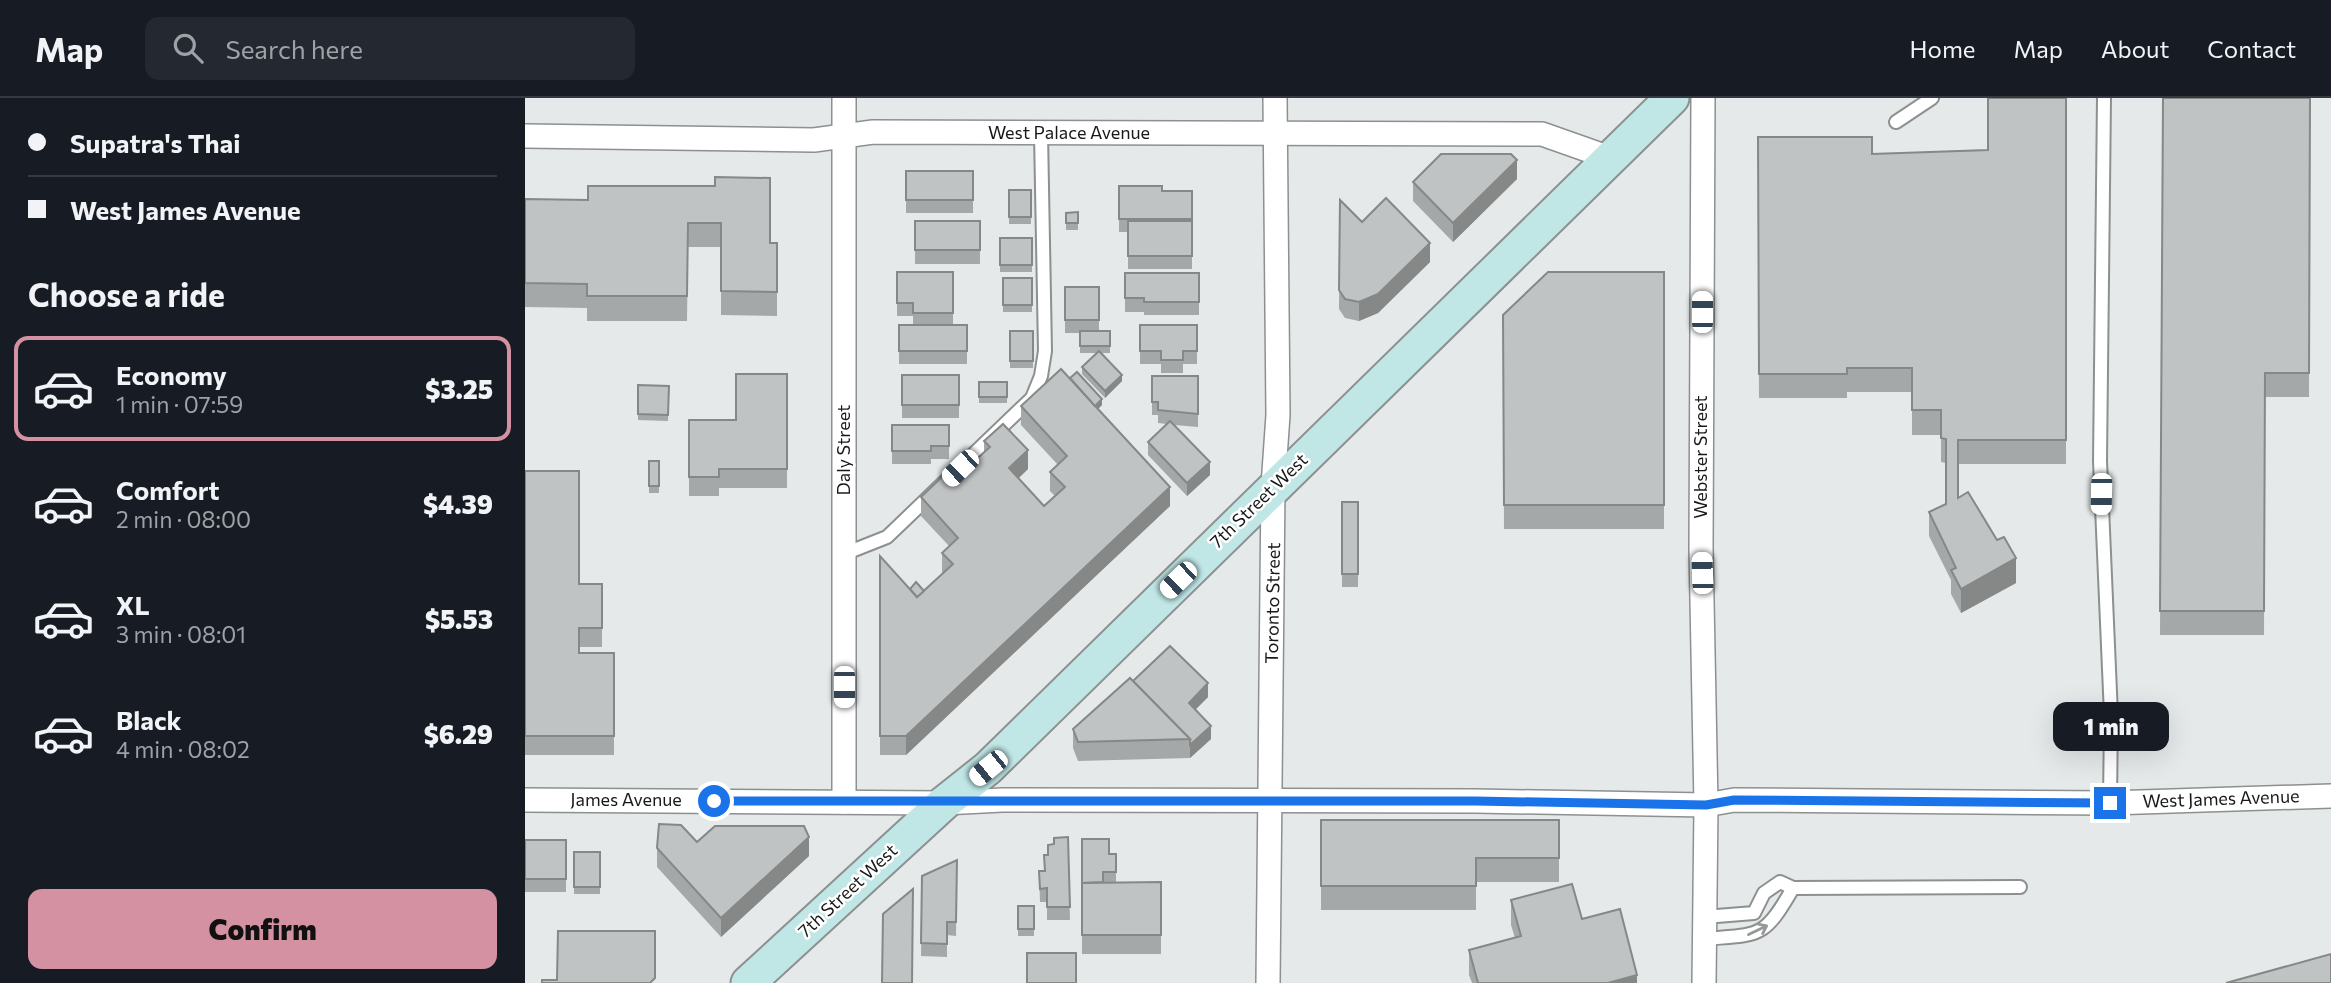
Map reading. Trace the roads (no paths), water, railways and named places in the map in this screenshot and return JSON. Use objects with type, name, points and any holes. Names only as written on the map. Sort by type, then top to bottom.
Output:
[{"type":"main road","name":"7th Street West","points":[[748,983],[944,803],[988,768],[1672,98]]},
{"type":"street","name":"Daly Street","points":[[844,98],[844,802]]},
{"type":"street","name":"Toronto Street","points":[[1268,983],[1272,801],[1273,486],[1279,415],[1275,98]]},
{"type":"street","name":"Webster Street","points":[[1703,98],[1701,549],[1706,805],[1704,983]]},
{"type":"street","name":"West Palace Avenue","points":[[525,136],[814,140],[873,132],[1542,134],[1610,158]]},
{"type":"street","name":"West James Avenue","points":[[1272,801],[1706,805],[1734,800],[2110,803],[2331,796]]},
{"type":"street","name":"James Avenue","points":[[525,800],[944,803],[1002,800],[1272,801]]},
{"type":"lane","points":[[1896,122],[1932,98]]},
{"type":"lane","points":[[2103,98],[2100,461],[2111,715],[2110,803]]},
{"type":"lane","points":[[844,554],[887,537],[1033,398],[1041,376],[1045,351],[1041,134]]},
{"type":"lane","points":[[1704,928],[1754,913],[1764,893],[1780,882],[1793,888],[2020,887]]},
{"type":"lane","points":[[1704,928],[1754,934],[1773,922],[1793,888]]}]
